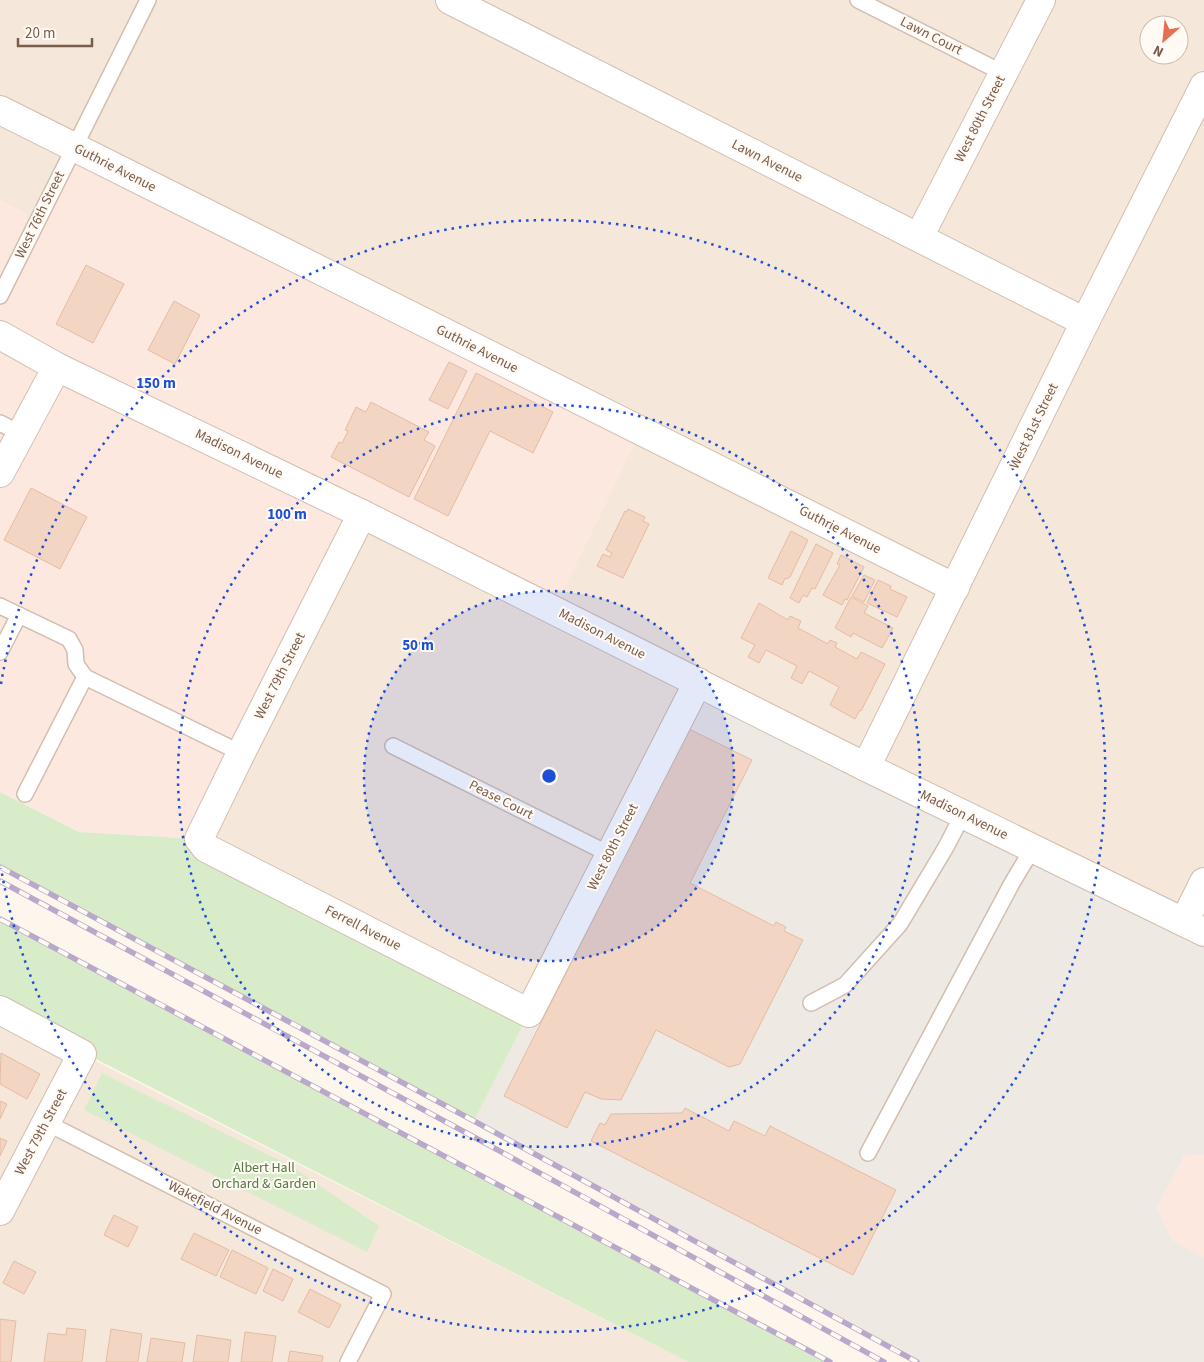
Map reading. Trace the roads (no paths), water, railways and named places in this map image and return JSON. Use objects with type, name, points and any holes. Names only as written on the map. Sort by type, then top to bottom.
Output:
[{"type":"street","name":"Lawn Avenue","points":[[450,0],[1084,322]]},
{"type":"street","name":"West 80th Street","points":[[919,237],[1041,0]]},
{"type":"street","name":"West 81st Street","points":[[866,766],[1084,322],[1204,86]]},
{"type":"street","name":"Guthrie Avenue","points":[[0,110],[955,588]]},
{"type":"street","name":"Madison Avenue","points":[[0,335],[56,367],[362,514],[866,766],[1194,927]]},
{"type":"street","points":[[0,473],[10,428],[56,367]]},
{"type":"street","name":"West 79th Street","points":[[199,839],[362,514]]},
{"type":"street","name":"West 80th Street","points":[[529,1013],[698,682]]},
{"type":"street","name":"Ferrell Avenue","points":[[199,839],[206,848],[529,1013]]},
{"type":"street","points":[[1194,927],[1204,882]]},
{"type":"street","name":"West 79th Street","points":[[0,1010],[82,1054],[0,1211]]},
{"type":"lane","name":"West 76th Street","points":[[0,296],[148,0]]},
{"type":"lane","name":"Lawn Court","points":[[858,0],[1003,73]]},
{"type":"lane","points":[[0,606],[69,639],[75,650],[76,664],[85,677],[241,753]]},
{"type":"lane","points":[[0,652],[19,615]]},
{"type":"lane","points":[[25,794],[85,677]]},
{"type":"lane","name":"Pease Court","points":[[392,746],[609,854]]},
{"type":"lane","points":[[811,1003],[845,986],[900,924],[946,847],[963,814]]},
{"type":"lane","points":[[868,1153],[1007,892],[1033,848]]},
{"type":"lane","name":"Wakefield Avenue","points":[[47,1122],[383,1294],[348,1362]]},
{"type":"railway","points":[[0,867],[474,1121],[917,1362]]},
{"type":"railway","points":[[0,881],[485,1143],[884,1362]]},
{"type":"railway","points":[[0,919],[830,1362]]},
{"type":"park label","name":"Albert Hall Orchard & Garden","points":[[264,1176]]}]
